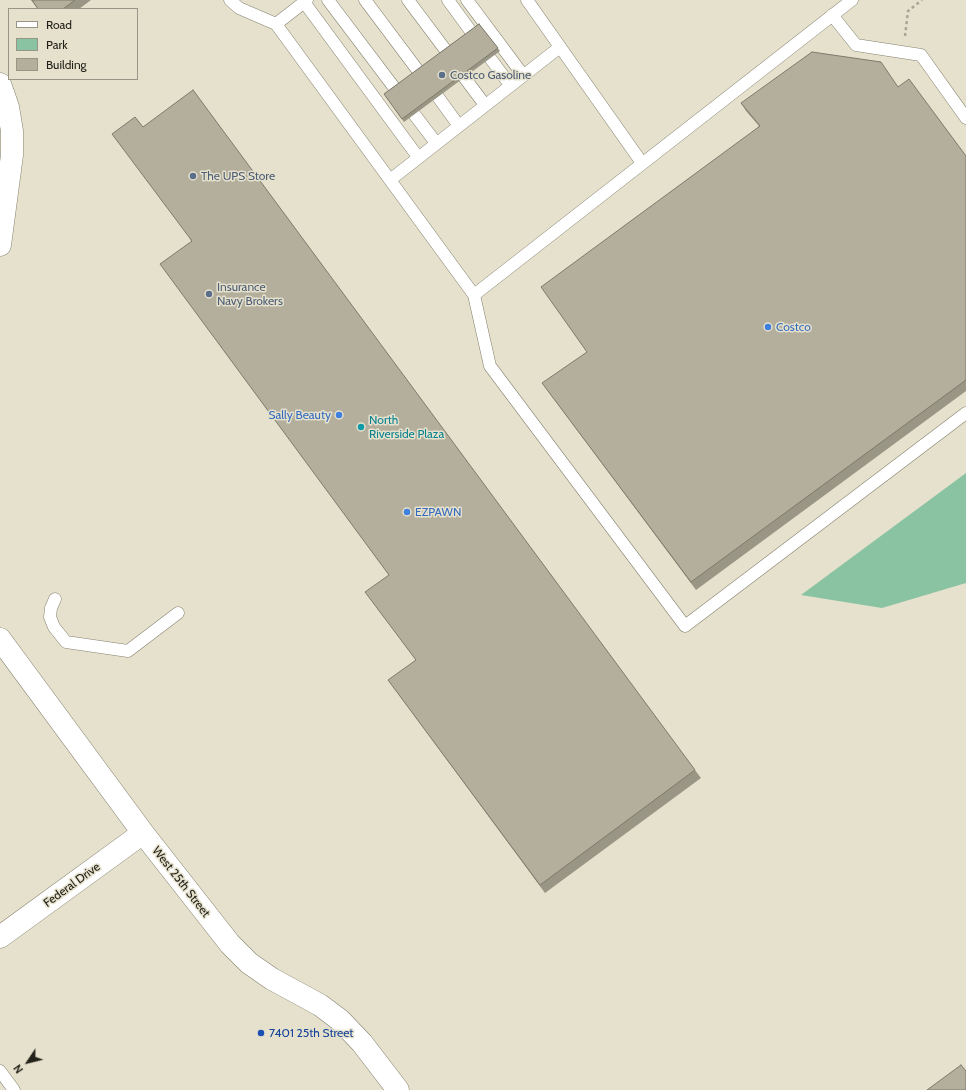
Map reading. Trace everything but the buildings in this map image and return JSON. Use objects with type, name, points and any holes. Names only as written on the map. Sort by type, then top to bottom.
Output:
[{"type":"street","points":[[0,84],[9,113],[12,131],[12,155],[0,245]]},
{"type":"street","name":"West 25th Street","points":[[0,639],[143,833],[230,944],[248,963],[272,979],[320,1005],[340,1020],[362,1043],[398,1090]]},
{"type":"street","name":"Federal Drive","points":[[0,937],[143,833]]},
{"type":"lane","points":[[230,0],[239,8],[276,24],[474,295],[490,366],[685,626],[966,413]]},
{"type":"lane","points":[[328,0],[396,90]]},
{"type":"lane","points":[[365,0],[419,72]]},
{"type":"lane","points":[[408,0],[446,52]]},
{"type":"lane","points":[[448,0],[472,33]]},
{"type":"lane","points":[[467,0],[523,76]]},
{"type":"lane","points":[[527,0],[642,163]]},
{"type":"lane","points":[[474,295],[852,0]]},
{"type":"lane","points":[[276,24],[306,1],[418,157]]},
{"type":"lane","points":[[832,15],[856,45],[921,55],[966,118]]},
{"type":"lane","points":[[390,180],[560,47]]},
{"type":"lane","points":[[490,58],[510,85]]},
{"type":"lane","points":[[464,77],[485,105]]},
{"type":"lane","points":[[438,97],[459,126]]},
{"type":"lane","points":[[414,114],[436,144]]},
{"type":"lane","points":[[55,599],[51,608],[50,617],[54,627],[66,642],[128,651],[178,613]]},
{"type":"lane","points":[[0,1072],[14,1090]]},
{"type":"path","points":[[902,52],[908,11],[922,0]]},
{"type":"green space","points":[[966,473],[966,583],[882,608],[801,595]]},
{"type":"place","name":"Costco Gasoline","points":[[442,75]]},
{"type":"place","name":"The UPS Store","points":[[193,176]]},
{"type":"place","name":"Insurance Navy Brokers","points":[[209,294]]},
{"type":"place","name":"Costco","points":[[768,327]]},
{"type":"place","name":"Sally Beauty","points":[[339,415]]},
{"type":"place","name":"North Riverside Plaza","points":[[361,427]]},
{"type":"place","name":"EZPAWN","points":[[407,512]]},
{"type":"place","name":"7401 25th Street","points":[[261,1033]]}]
